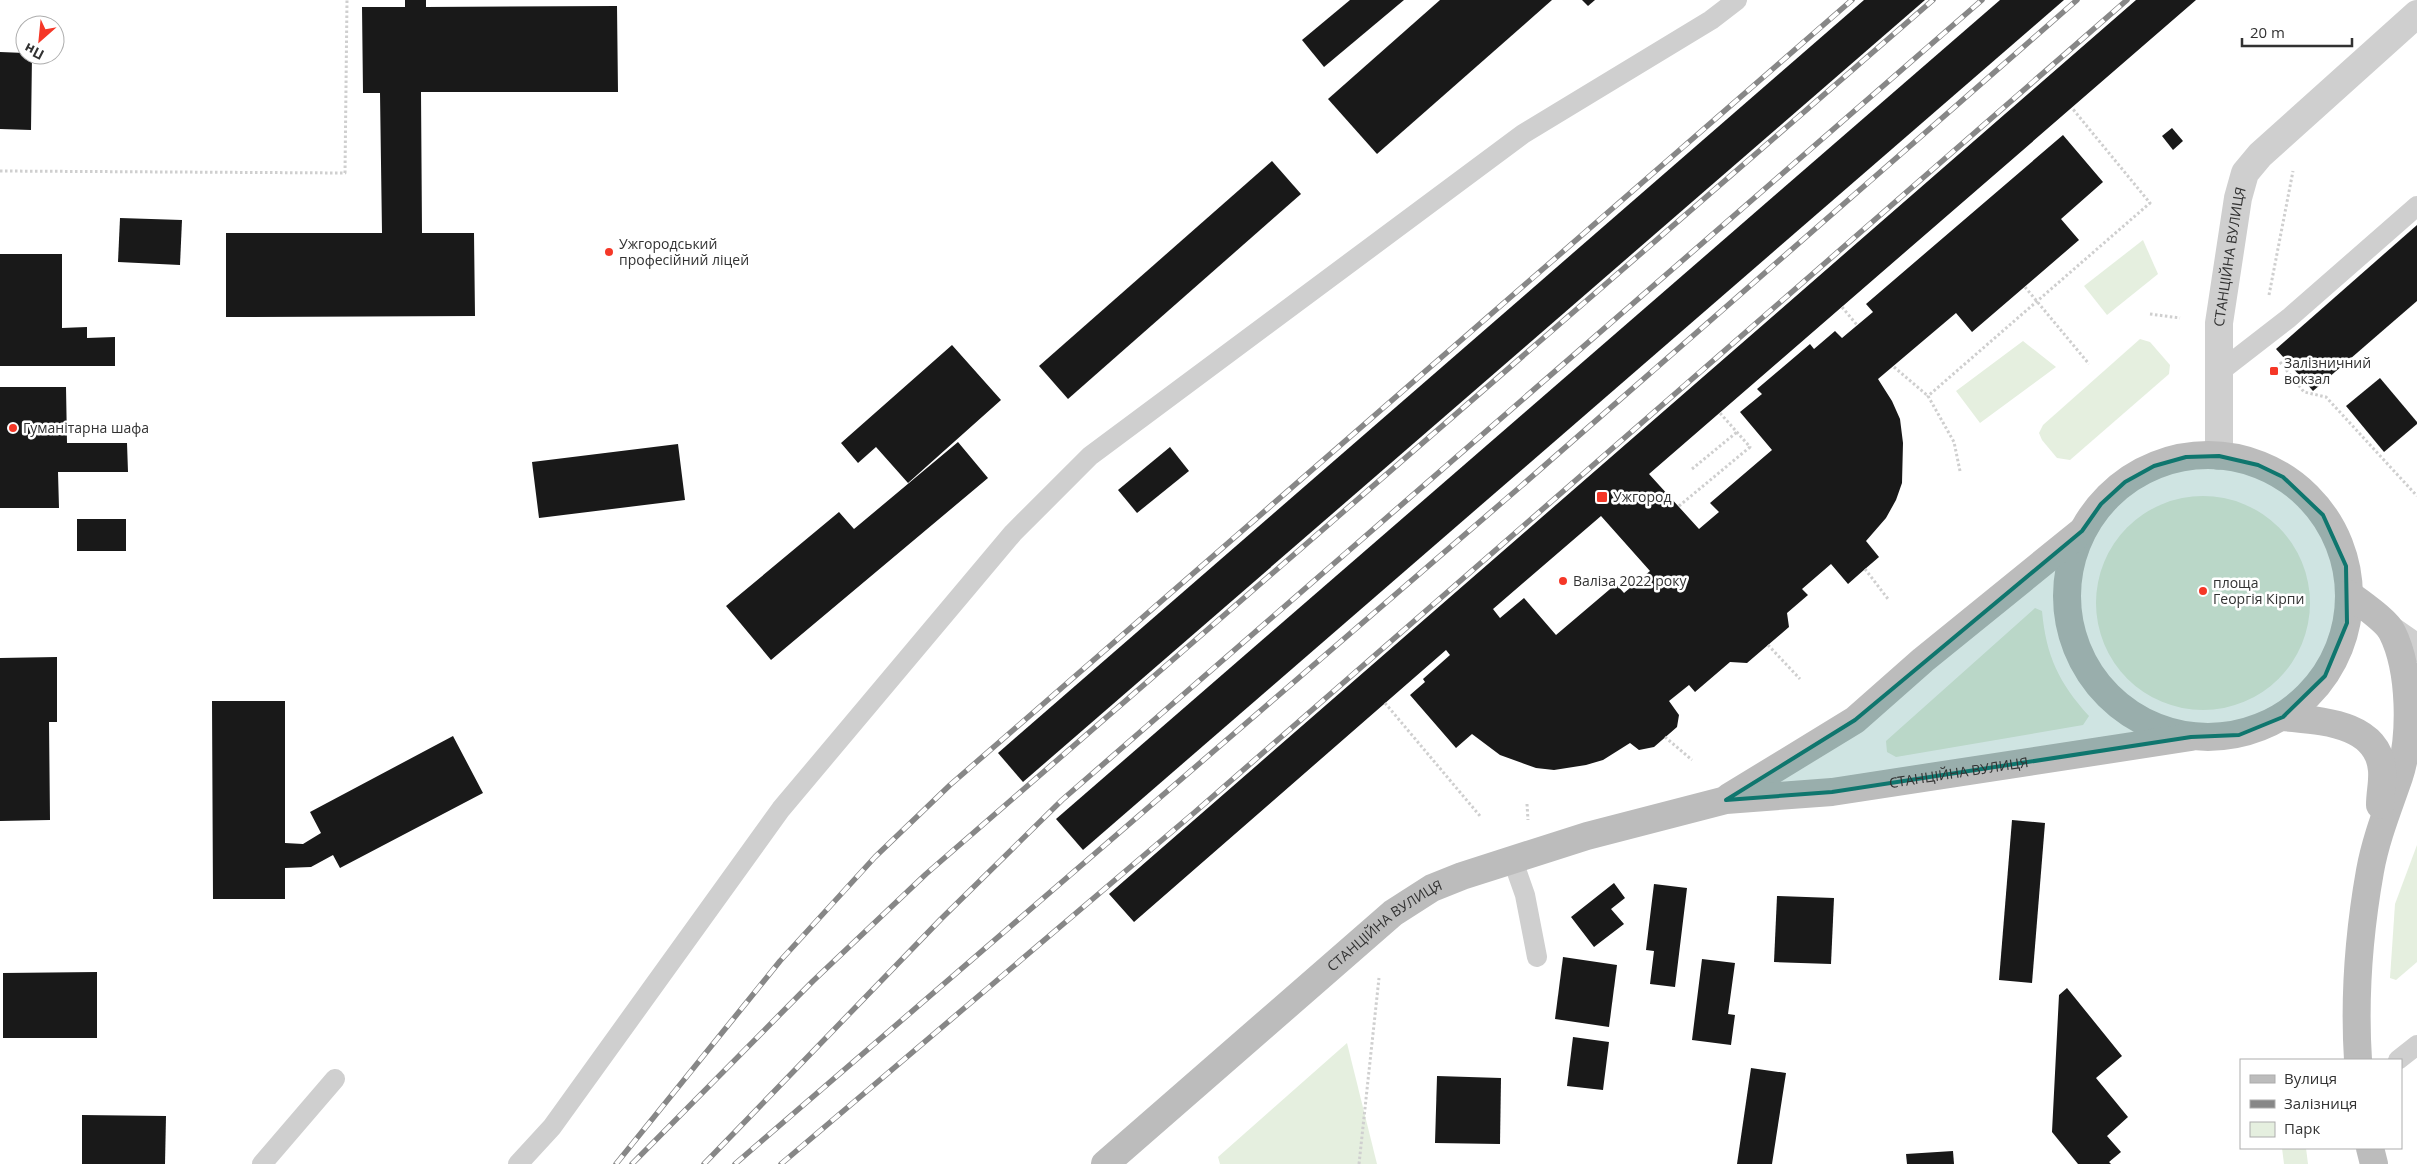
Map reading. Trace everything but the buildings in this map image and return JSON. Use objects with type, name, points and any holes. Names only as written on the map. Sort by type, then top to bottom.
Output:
[{"type":"main road","points":[[2219,456],[2258,465],[2283,477],[2305,494],[2324,515],[2337,539],[2346,566],[2350,594],[2347,623],[2339,651],[2330,668],[2306,699],[2283,717],[2239,735],[2191,737],[2153,727],[2120,707],[2093,679],[2075,645],[2066,607],[2069,568],[2082,531],[2101,504],[2125,482],[2154,466],[2186,457],[2219,456]]},
{"type":"main road","name":"СТАНЦІЙНА ВУЛИЦЯ","points":[[1726,800],[1855,720],[1923,660],[2082,531]]},
{"type":"main road","points":[[2350,594],[2391,630],[2400,656],[2408,706],[2408,768],[2380,826]]},
{"type":"main road","points":[[2283,717],[2334,722],[2360,734],[2376,752],[2382,768],[2380,826],[2370,871],[2358,959],[2356,1028],[2358,1059]]},
{"type":"main road","name":"СТАНЦІЙНА ВУЛИЦЯ","points":[[1105,1164],[1393,913],[1432,888],[1587,836],[1726,800],[1832,792],[2191,737]]},
{"type":"main road","points":[[2370,1149],[2374,1164]]},
{"type":"street","name":"СТАНЦІЙНА ВУЛИЦЯ","points":[[2219,456],[2219,323],[2233,228],[2245,173],[2260,154],[2417,14]]},
{"type":"street","points":[[2391,630],[2417,648]]},
{"type":"lane","points":[[518,1164],[552,1126],[781,809],[1013,533],[1090,456],[1524,134],[1711,20],[1737,0]]},
{"type":"lane","points":[[2218,373],[2289,318],[2417,206]]},
{"type":"lane","points":[[1513,860],[1525,894],[1537,957]]},
{"type":"lane","points":[[2399,1059],[2417,1045]]},
{"type":"lane","points":[[262,1164],[335,1079]]},
{"type":"path","points":[[0,171],[345,173],[347,0]]},
{"type":"path","points":[[1928,396],[2150,203],[2072,108]]},
{"type":"path","points":[[2294,168],[2261,338],[2304,392],[2326,397],[2417,496]]},
{"type":"path","points":[[2025,287],[2089,364]]},
{"type":"path","points":[[1842,307],[1857,325]]},
{"type":"path","points":[[2150,314],[2180,318]]},
{"type":"path","points":[[1894,366],[1928,396],[1954,442],[1960,471]]},
{"type":"path","points":[[1679,506],[1750,447],[1720,412]]},
{"type":"path","points":[[1692,469],[1737,432]]},
{"type":"path","points":[[1865,569],[1888,599]]},
{"type":"path","points":[[1768,645],[1800,679]]},
{"type":"path","points":[[1384,703],[1480,816]]},
{"type":"path","points":[[1665,737],[1692,760]]},
{"type":"path","points":[[1527,804],[1529,829]]},
{"type":"path","points":[[1359,1164],[1379,978]]},
{"type":"highlighted area","points":[[2219,456],[2258,465],[2283,477],[2323,515],[2346,566],[2347,623],[2325,676],[2283,717],[2239,735],[2191,737],[1832,792],[1726,800],[1855,720],[2082,531],[2101,504],[2125,482],[2154,466],[2186,457]]},
{"type":"green space","points":[[2143,240],[2158,274],[2107,315],[2084,286]]},
{"type":"green space","points":[[2140,339],[2150,342],[2170,365],[2169,374],[2070,460],[2057,458],[2042,440],[2039,433],[2043,425]]},
{"type":"green space","points":[[2023,341],[2056,367],[1980,423],[1956,391]]},
{"type":"green space","points":[[2203,496],[2224,498],[2244,504],[2262,514],[2279,527],[2292,544],[2302,562],[2308,582],[2310,603],[2308,624],[2302,644],[2292,662],[2279,679],[2262,692],[2244,702],[2224,708],[2203,710],[2182,708],[2162,702],[2144,692],[2127,679],[2114,662],[2104,644],[2098,624],[2096,603],[2098,582],[2104,562],[2114,544],[2127,527],[2144,514],[2162,504],[2182,498]]},
{"type":"green space","points":[[2035,608],[2042,611],[2047,642],[2062,680],[2089,716],[2083,725],[1896,757],[1887,752],[1886,741]]},
{"type":"green space","points":[[2417,845],[2417,962],[2396,980],[2390,978],[2395,904]]},
{"type":"green space","points":[[1347,1043],[1377,1164],[1220,1164],[1218,1157]]},
{"type":"green space","points":[[2282,1149],[2306,1149],[2308,1164],[2284,1164]]},
{"type":"railway","points":[[616,1164],[780,961],[875,857],[950,785],[1852,0]]},
{"type":"railway","points":[[632,1164],[813,981],[926,874],[1933,0]]},
{"type":"railway","points":[[704,1164],[941,919],[1062,800],[1982,0]]},
{"type":"railway","points":[[735,1164],[1520,487],[2077,0]]},
{"type":"railway","points":[[781,1164],[1195,812],[2127,0]]},
{"type":"place","name":"Ужгородський професійний ліцей","points":[[609,252]]},
{"type":"place","name":"Залізничний вокзал","points":[[2274,371]]},
{"type":"place","name":"Гуманітарна шафа","points":[[13,428]]},
{"type":"place","name":"Ужгород","points":[[1602,497]]},
{"type":"place","name":"Валіза 2022 року","points":[[1563,581]]},
{"type":"place","name":"площа Георгія Кірпи","points":[[2203,591]]}]
